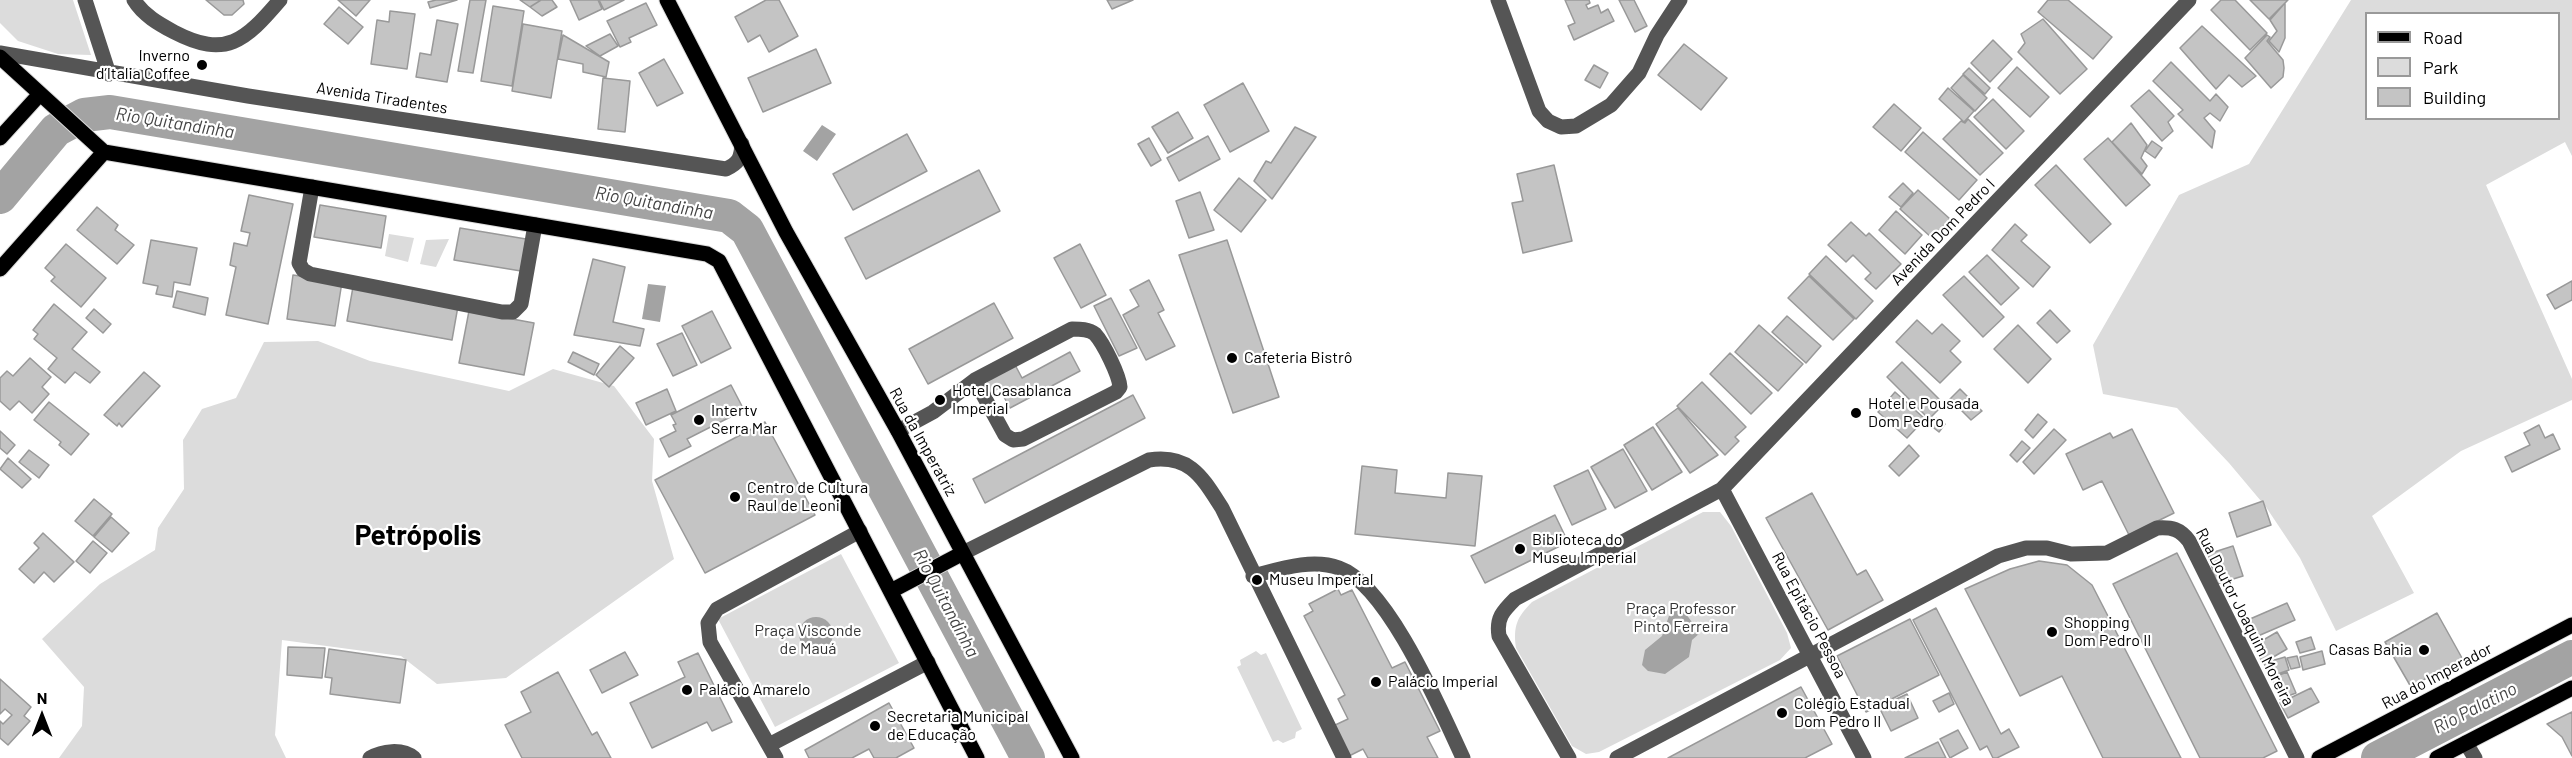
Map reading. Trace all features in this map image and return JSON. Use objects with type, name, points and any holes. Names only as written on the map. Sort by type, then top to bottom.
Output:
[{"type":"main road","name":"Rua da Imperatriz","points":[[667,0],[786,232],[898,431],[1072,758]]},
{"type":"main road","points":[[0,55],[104,152],[707,254],[719,261],[976,758]]},
{"type":"main road","points":[[0,138],[40,94]]},
{"type":"main road","points":[[0,269],[104,152]]},
{"type":"main road","points":[[891,591],[963,554]]},
{"type":"main road","name":"Rua do Imperador","points":[[2319,758],[2572,625]]},
{"type":"main road","points":[[2437,758],[2572,688]]},
{"type":"street","points":[[85,0],[109,74]]},
{"type":"street","points":[[135,0],[157,23],[196,44],[213,46],[228,44],[242,37],[264,19],[280,0]]},
{"type":"street","points":[[1498,0],[1539,111],[1548,121],[1561,127],[1576,126],[1611,105],[1639,73],[1657,35],[1680,0]]},
{"type":"street","name":"Avenida Dom Pedro I","points":[[1722,489],[2189,0]]},
{"type":"street","name":"Avenida Tiradentes","points":[[0,55],[109,74],[726,169],[736,164],[741,158],[742,144]]},
{"type":"street","points":[[312,187],[299,263],[303,270],[310,274],[502,312],[513,312],[521,304],[535,225]]},
{"type":"street","points":[[898,431],[933,412],[975,380],[1072,329],[1083,329],[1095,333],[1119,378],[1120,387],[1116,392],[1023,439],[1013,440],[1005,435],[975,380]]},
{"type":"street","points":[[963,554],[1149,460],[1162,458],[1180,460],[1207,484],[1222,508],[1253,576],[1344,758]]},
{"type":"street","points":[[1569,758],[1499,636],[1499,618],[1515,599],[1722,489]]},
{"type":"street","name":"Rua Epitácio Pessoa","points":[[1722,489],[1863,758]]},
{"type":"street","name":"Rua Doutor Joaquim Moreira","points":[[1810,656],[1961,569],[1998,556],[2026,548],[2047,548],[2071,554],[2107,553],[2157,528],[2176,529],[2189,541],[2297,758]]},
{"type":"street","points":[[860,531],[717,609],[708,623],[710,642],[773,751],[928,662]]},
{"type":"street","points":[[1253,576],[1301,564],[1337,567],[1352,574],[1366,586],[1394,624],[1428,683],[1463,758]]},
{"type":"street","points":[[1617,758],[1810,656]]},
{"type":"street","points":[[2466,743],[2475,758]]},
{"type":"street","points":[[370,758],[378,753],[393,751],[410,754],[414,758]]},
{"type":"green space","points":[[0,0],[73,0],[91,55],[58,54],[18,41],[0,23]]},
{"type":"green space","points":[[2351,0],[2572,0],[2572,156],[2565,142],[2486,185],[2572,379],[2572,400],[2461,451],[2372,516],[2414,593],[2336,631],[2300,558],[2266,507],[2229,463],[2177,408],[2103,394],[2093,345],[2179,195],[2249,164]]},
{"type":"green space","points":[[389,234],[414,238],[408,262],[385,256]]},
{"type":"green space","points":[[449,239],[436,267],[420,264],[426,240]]},
{"type":"green space","points":[[318,341],[370,361],[509,391],[553,369],[614,386],[654,439],[652,481],[674,559],[506,678],[437,684],[401,656],[282,640],[275,735],[286,758],[59,758],[82,726],[84,687],[42,639],[100,584],[155,550],[158,528],[184,489],[183,440],[202,409],[236,398],[264,342]]},
{"type":"green space","name":"Praça Professor Pinto Ferreira","points":[[1703,512],[1720,512],[1731,526],[1787,633],[1791,648],[1780,660],[1599,752],[1586,754],[1572,746],[1516,648],[1517,622],[1532,602]]},
{"type":"green space","name":"Praça Visconde de Mauá","points":[[841,554],[899,663],[775,727],[718,619]]},
{"type":"green space","points":[[1256,651],[1261,655],[1266,653],[1302,729],[1296,732],[1295,738],[1283,743],[1278,740],[1273,742],[1237,667],[1241,665],[1240,660]]},
{"type":"shaded area","points":[[822,125],[836,134],[817,161],[803,151]]},
{"type":"shaded area","points":[[648,284],[666,286],[660,322],[642,319]]},
{"type":"shaded area","points":[[1679,605],[1687,607],[1686,614],[1700,633],[1692,640],[1689,657],[1665,674],[1648,671],[1642,665],[1645,650],[1662,636],[1671,610]]},
{"type":"shaded area","points":[[816,617],[828,622],[833,634],[828,646],[816,651],[804,646],[799,634],[804,622]]},
{"type":"building","points":[[206,0],[243,0],[244,4],[232,15],[224,15]]},
{"type":"building","points":[[338,0],[370,0],[356,16]]},
{"type":"building","points":[[457,0],[430,8],[428,2]]},
{"type":"building","points":[[470,0],[486,0],[473,73],[458,71]]},
{"type":"building","points":[[520,0],[541,0],[530,7]]},
{"type":"building","points":[[541,0],[552,0],[557,7],[542,16],[530,7]]},
{"type":"building","points":[[570,0],[598,0],[602,9],[579,20]]},
{"type":"building","points":[[599,0],[624,0],[604,10]]},
{"type":"building","points":[[766,0],[779,0],[798,36],[769,52],[760,35],[748,42],[735,17]]},
{"type":"building","points":[[1107,0],[1133,0],[1112,9]]},
{"type":"building","points":[[1565,0],[1589,0],[1590,3],[1586,5],[1588,9],[1598,5],[1601,13],[1608,9],[1614,21],[1574,40],[1568,26],[1575,23]]},
{"type":"building","points":[[1619,0],[1634,0],[1647,26],[1635,32]]},
{"type":"building","points":[[2048,0],[2068,0],[2112,37],[2093,59],[2038,12]]},
{"type":"building","points":[[2221,0],[2235,0],[2267,33],[2250,50],[2211,10]]},
{"type":"building","points":[[2250,0],[2288,0],[2269,19]]},
{"type":"building","points":[[646,3],[657,25],[629,38],[631,42],[620,47],[607,21]]},
{"type":"building","points":[[2285,3],[2285,38],[2279,52],[2269,41],[2277,31],[2270,20]]},
{"type":"building","points":[[493,6],[524,11],[512,86],[481,81]]},
{"type":"building","points":[[339,7],[363,27],[348,44],[324,24]]},
{"type":"building","points":[[390,11],[415,14],[407,69],[371,64],[377,20],[389,22]]},
{"type":"building","points":[[2043,19],[2087,69],[2060,94],[2018,52],[2025,43],[2021,34]]},
{"type":"building","points":[[437,20],[458,24],[447,82],[416,77],[420,53],[431,55]]},
{"type":"building","points":[[523,24],[562,31],[551,98],[512,91]]},
{"type":"building","points":[[2202,26],[2256,76],[2242,87],[2229,75],[2216,89],[2180,48]]},
{"type":"building","points":[[610,34],[618,46],[600,56],[586,46]]},
{"type":"building","points":[[563,35],[609,62],[606,77],[583,72],[583,64],[558,59]]},
{"type":"building","points":[[2267,35],[2270,37],[2267,41],[2283,60],[2284,68],[2283,77],[2271,88],[2245,58]]},
{"type":"building","points":[[1993,40],[2012,59],[1990,82],[1971,63]]},
{"type":"building","points":[[1684,44],[1727,78],[1701,110],[1658,75]]},
{"type":"building","points":[[816,49],[831,83],[763,112],[748,78]]},
{"type":"building","points":[[664,59],[683,93],[657,106],[639,73]]},
{"type":"building","points":[[2171,62],[2210,101],[2216,94],[2228,107],[2220,121],[2210,113],[2204,118],[2215,131],[2212,148],[2178,114],[2183,110],[2153,81]]},
{"type":"building","points":[[1594,65],[1608,73],[1600,88],[1585,80]]},
{"type":"building","points":[[2017,67],[2049,97],[2030,117],[1998,88]]},
{"type":"building","points":[[1969,68],[1990,88],[1985,94],[1963,74]]},
{"type":"building","points":[[1963,75],[1987,98],[1975,111],[1951,88]]},
{"type":"building","points":[[603,78],[630,81],[625,132],[598,129]]},
{"type":"building","points":[[1243,83],[1269,131],[1230,152],[1204,105]]},
{"type":"building","points":[[1948,88],[1974,111],[1964,122],[1939,99]]},
{"type":"building","points":[[2149,90],[2174,116],[2168,122],[2173,131],[2162,141],[2131,106]]},
{"type":"building","points":[[1993,99],[2024,131],[2006,149],[1974,117]]},
{"type":"building","points":[[1894,104],[1921,128],[1901,151],[1873,127]]},
{"type":"building","points":[[1178,112],[1193,138],[1168,153],[1152,127]]},
{"type":"building","points":[[1968,119],[2003,153],[1980,175],[1943,139],[1961,121],[1965,123]]},
{"type":"building","points":[[2131,123],[2147,145],[2141,158],[2147,166],[2142,174],[2112,142]]},
{"type":"building","points":[[1295,127],[1316,137],[1272,199],[1254,181],[1266,161],[1271,163]]},
{"type":"building","points":[[1923,132],[1977,180],[1959,200],[1905,152]]},
{"type":"building","points":[[907,134],[927,171],[853,210],[833,174]]},
{"type":"building","points":[[1208,136],[1220,159],[1179,181],[1167,158]]},
{"type":"building","points":[[1149,138],[1161,160],[1151,166],[1138,144]]},
{"type":"building","points":[[2108,138],[2150,185],[2126,206],[2084,159]]},
{"type":"building","points":[[2152,141],[2162,148],[2155,158],[2145,151]]},
{"type":"building","points":[[1554,165],[1572,241],[1523,253],[1512,203],[1523,201],[1517,174]]},
{"type":"building","points":[[2056,165],[2111,224],[2090,243],[2035,185]]},
{"type":"building","points":[[979,170],[1000,211],[866,279],[845,238]]},
{"type":"building","points":[[1239,178],[1266,200],[1241,232],[1214,210]]},
{"type":"building","points":[[1903,183],[1913,193],[1901,207],[1889,197]]},
{"type":"building","points":[[1918,190],[1950,219],[1932,238],[1900,209]]},
{"type":"building","points":[[1200,192],[1214,230],[1189,238],[1176,201]]},
{"type":"building","points":[[249,195],[293,204],[268,324],[226,315],[236,267],[230,265],[234,243],[247,246],[250,233],[241,231]]},
{"type":"building","points":[[320,205],[386,216],[381,248],[314,237]]},
{"type":"building","points":[[97,207],[118,225],[115,230],[134,245],[117,264],[77,230]]},
{"type":"building","points":[[1896,211],[1922,235],[1905,254],[1879,230]]},
{"type":"building","points":[[1851,222],[1866,236],[1869,233],[1901,264],[1876,289],[1865,279],[1871,273],[1853,255],[1846,262],[1828,245]]},
{"type":"building","points":[[2015,224],[2027,235],[2021,241],[2050,267],[2033,287],[1992,250]]},
{"type":"building","points":[[460,228],[526,239],[521,271],[454,260]]},
{"type":"building","points":[[151,240],[197,248],[190,285],[174,282],[172,297],[156,294],[158,286],[143,283]]},
{"type":"building","points":[[1227,240],[1279,397],[1233,413],[1179,255]]},
{"type":"building","points":[[66,244],[106,278],[81,307],[51,281],[55,277],[45,268]]},
{"type":"building","points":[[1080,244],[1106,295],[1081,308],[1054,258]]},
{"type":"building","points":[[1987,255],[2019,288],[2001,305],[1969,272]]},
{"type":"building","points":[[1826,256],[1873,301],[1856,319],[1809,274]]},
{"type":"building","points":[[593,259],[625,267],[613,322],[644,329],[640,346],[574,335]]},
{"type":"building","points":[[293,275],[342,282],[335,326],[287,319]]},
{"type":"building","points":[[1809,276],[1854,319],[1833,340],[1788,298]]},
{"type":"building","points":[[1964,276],[2004,317],[1983,337],[1943,295]]},
{"type":"building","points":[[1149,280],[1164,310],[1158,313],[1175,346],[1146,360],[1123,315],[1139,306],[1130,290]]},
{"type":"building","points":[[2572,281],[2572,300],[2555,309],[2547,295]]},
{"type":"building","points":[[353,287],[458,306],[452,340],[347,321]]},
{"type":"building","points":[[177,291],[208,298],[205,315],[173,307]]},
{"type":"building","points":[[1111,298],[1137,348],[1119,356],[1094,306]]},
{"type":"building","points":[[994,303],[1013,338],[928,384],[909,349]]},
{"type":"building","points":[[54,304],[87,332],[72,349],[100,372],[90,383],[75,372],[65,383],[48,369],[57,358],[34,339],[38,334],[33,330]]},
{"type":"building","points":[[94,309],[111,324],[103,333],[86,318]]},
{"type":"building","points":[[2050,310],[2070,331],[2057,343],[2037,323]]},
{"type":"building","points":[[469,311],[534,323],[524,375],[459,363]]},
{"type":"building","points":[[712,311],[731,348],[701,363],[682,326]]},
{"type":"building","points":[[1787,316],[1821,346],[1806,363],[1772,332]]},
{"type":"building","points":[[1917,320],[1932,334],[1942,324],[1960,341],[1950,351],[1961,362],[1940,383],[1896,342]]},
{"type":"building","points":[[1759,325],[1803,364],[1778,391],[1735,352]]},
{"type":"building","points":[[2018,325],[2051,359],[2028,383],[1994,349]]},
{"type":"building","points":[[682,333],[697,365],[673,376],[657,344]]},
{"type":"building","points":[[620,346],[634,358],[609,387],[596,375]]},
{"type":"building","points":[[573,352],[599,364],[594,375],[568,362]]},
{"type":"building","points":[[1070,352],[1080,371],[1010,408],[999,388],[988,394],[980,378],[1013,361],[1022,378]]},
{"type":"building","points":[[1730,353],[1772,393],[1751,414],[1710,374]]},
{"type":"building","points":[[30,358],[51,377],[42,387],[49,394],[32,413],[19,401],[10,410],[0,401],[0,378],[7,371],[13,376]]},
{"type":"building","points":[[1902,362],[1944,404],[1929,419],[1887,377]]},
{"type":"building","points":[[144,372],[160,386],[122,427],[119,423],[117,426],[104,415]]},
{"type":"building","points":[[1702,382],[1746,427],[1735,437],[1739,441],[1725,455],[1677,406]]},
{"type":"building","name":"Intertv Serra Mar","points":[[731,385],[744,410],[687,439],[691,446],[669,457],[660,439],[676,431],[673,425],[676,424],[671,415]]},
{"type":"building","points":[[667,389],[676,411],[646,425],[636,403]]},
{"type":"building","points":[[1960,389],[1982,411],[1971,420],[1950,399]]},
{"type":"building","points":[[1895,392],[1925,419],[1907,438],[1878,412]]},
{"type":"building","points":[[1133,395],[1145,418],[985,503],[973,479]]},
{"type":"building","points":[[49,402],[89,434],[71,455],[59,445],[61,442],[34,420]]},
{"type":"building","points":[[1678,408],[1718,455],[1690,473],[1656,424]]},
{"type":"building","points":[[2038,414],[2047,422],[2033,438],[2025,430]]},
{"type":"building","points":[[1936,418],[1945,424],[1939,432],[1930,425]]},
{"type":"building","name":"Centro de Cultura Raul de Leoni","points":[[765,422],[815,515],[705,573],[655,480]]},
{"type":"building","points":[[2539,425],[2545,438],[2553,434],[2560,449],[2512,472],[2505,457],[2530,445],[2524,433]]},
{"type":"building","points":[[1653,427],[1682,472],[1652,490],[1624,445]]},
{"type":"building","points":[[2054,429],[2066,440],[2034,474],[2023,462]]},
{"type":"building","points":[[2132,429],[2174,513],[2129,535],[2102,481],[2083,490],[2066,454],[2110,433],[2113,438]]},
{"type":"building","points":[[0,431],[15,445],[7,454],[0,448]]},
{"type":"building","points":[[2022,441],[2030,448],[2017,462],[2010,455]]},
{"type":"building","points":[[1909,445],[1919,456],[1899,476],[1889,466]]},
{"type":"building","points":[[1623,449],[1647,491],[1615,508],[1591,467]]},
{"type":"building","points":[[29,450],[49,465],[39,478],[19,462]]},
{"type":"building","points":[[8,458],[31,479],[22,488],[0,469]]},
{"type":"building","points":[[1362,466],[1397,470],[1395,493],[1446,498],[1448,473],[1482,476],[1475,546],[1355,534]]},
{"type":"building","points":[[1588,470],[1606,509],[1572,525],[1554,486]]},
{"type":"building","points":[[1812,493],[1857,575],[1866,570],[1883,600],[1828,630],[1766,518]]},
{"type":"building","points":[[94,499],[112,514],[93,536],[75,521]]},
{"type":"building","points":[[2263,501],[2271,525],[2237,537],[2229,513]]},
{"type":"building","name":"Biblioteca do Museu Imperial","points":[[1555,515],[1568,542],[1485,583],[1471,556]]},
{"type":"building","points":[[111,517],[129,533],[112,552],[94,537]]},
{"type":"building","points":[[43,533],[74,562],[54,582],[44,572],[34,583],[19,569],[39,548],[34,543]]},
{"type":"building","points":[[93,541],[107,553],[90,573],[76,561]]},
{"type":"building","points":[[2233,546],[2243,576],[2217,584],[2208,554]]},
{"type":"building","points":[[2177,553],[2277,751],[2263,758],[2200,758],[2113,584]]},
{"type":"building","name":"Shopping Dom Pedro II","points":[[2039,561],[2067,565],[2092,585],[2181,758],[2103,758],[2062,676],[2020,696],[1965,589],[2010,569]]},
{"type":"building","name":"Palácio Imperial","points":[[1338,589],[1341,595],[1352,590],[1392,668],[1405,662],[1440,731],[1427,737],[1438,758],[1368,758],[1363,749],[1349,756],[1333,726],[1348,719],[1338,699],[1345,695],[1304,616],[1313,611],[1309,604]]},
{"type":"building","points":[[2287,603],[2295,620],[2251,639],[2243,622]]},
{"type":"building","points":[[1936,608],[2001,734],[2009,729],[2019,747],[1997,758],[1993,758],[1987,746],[1980,750],[1913,620]]},
{"type":"building","name":"Casas Bahia","points":[[2437,613],[2462,658],[2411,687],[2385,642]]},
{"type":"building","points":[[1910,619],[1939,675],[1866,712],[1837,656]]},
{"type":"building","points":[[2277,632],[2287,649],[2263,663],[2253,646]]},
{"type":"building","points":[[2311,637],[2315,649],[2300,653],[2296,642]]},
{"type":"building","points":[[288,647],[325,648],[322,678],[287,675]]},
{"type":"building","points":[[329,649],[406,660],[400,703],[330,694],[332,678],[325,677]]},
{"type":"building","points":[[2322,651],[2325,664],[2303,670],[2300,657]]},
{"type":"building","points":[[625,652],[638,675],[602,693],[590,670]]},
{"type":"building","name":"Palácio Amarelo","points":[[698,653],[732,722],[712,731],[707,722],[652,748],[630,703],[685,677],[678,662]]},
{"type":"building","points":[[2297,656],[2300,667],[2291,669],[2287,658]]},
{"type":"building","points":[[2285,657],[2289,670],[2269,677],[2264,663]]},
{"type":"building","points":[[558,672],[592,735],[597,732],[611,758],[522,758],[505,725],[531,712],[521,692]]},
{"type":"building","points":[[2287,672],[2296,693],[2280,699],[2272,678]]},
{"type":"building","points":[[0,679],[31,707],[24,716],[30,721],[8,745],[0,738],[0,721],[3,724],[12,715],[5,709],[0,714]]},
{"type":"building","name":"Colégio Estadual Dom Pedro II","points":[[1801,687],[1832,744],[1805,758],[1668,758]]},
{"type":"building","points":[[2311,688],[2319,702],[2288,718],[2280,703]]},
{"type":"building","points":[[1949,693],[1954,704],[1939,712],[1933,701]]},
{"type":"building","points":[[1907,694],[1918,718],[1891,731],[1879,707]]},
{"type":"building","name":"Secretaria Municipal de Educação","points":[[889,703],[914,748],[896,758],[874,758],[869,749],[852,758],[809,758],[805,750]]},
{"type":"building","points":[[2572,712],[2572,756],[2562,737],[2547,724]]},
{"type":"building","points":[[1958,730],[1968,748],[1950,758],[1940,739]]},
{"type":"building","points":[[1938,742],[1946,758],[1905,758]]},
{"type":"waterway","name":"Rio Quitandinha","points":[[0,197],[56,130],[84,115],[110,112],[729,216],[747,230],[1028,758]]},
{"type":"waterway","name":"Rio Palatino","points":[[2378,758],[2572,657]]},
{"type":"place","name":"Inverno d’Italia Coffee","points":[[202,65]]},
{"type":"place","name":"Cafeteria Bistrô","points":[[1232,358]]},
{"type":"place","name":"Hotel Casablanca Imperial","points":[[940,400]]},
{"type":"place","name":"Hotel e Pousada Dom Pedro","points":[[1856,413]]},
{"type":"place","name":"Intertv Serra Mar","points":[[699,420]]},
{"type":"place","name":"Centro de Cultura Raul de Leoni","points":[[735,497]]},
{"type":"place","name":"Biblioteca do Museu Imperial","points":[[1520,549]]},
{"type":"place","name":"Museu Imperial","points":[[1257,580]]},
{"type":"place","name":"Shopping Dom Pedro II","points":[[2052,632]]},
{"type":"place","name":"Casas Bahia","points":[[2424,650]]},
{"type":"place","name":"Palácio Imperial","points":[[1376,682]]},
{"type":"place","name":"Palácio Amarelo","points":[[687,690]]},
{"type":"place","name":"Colégio Estadual Dom Pedro II","points":[[1782,713]]},
{"type":"place","name":"Secretaria Municipal de Educação","points":[[875,726]]},
{"type":"district","name":"Petrópolis","points":[[418,536]]}]
